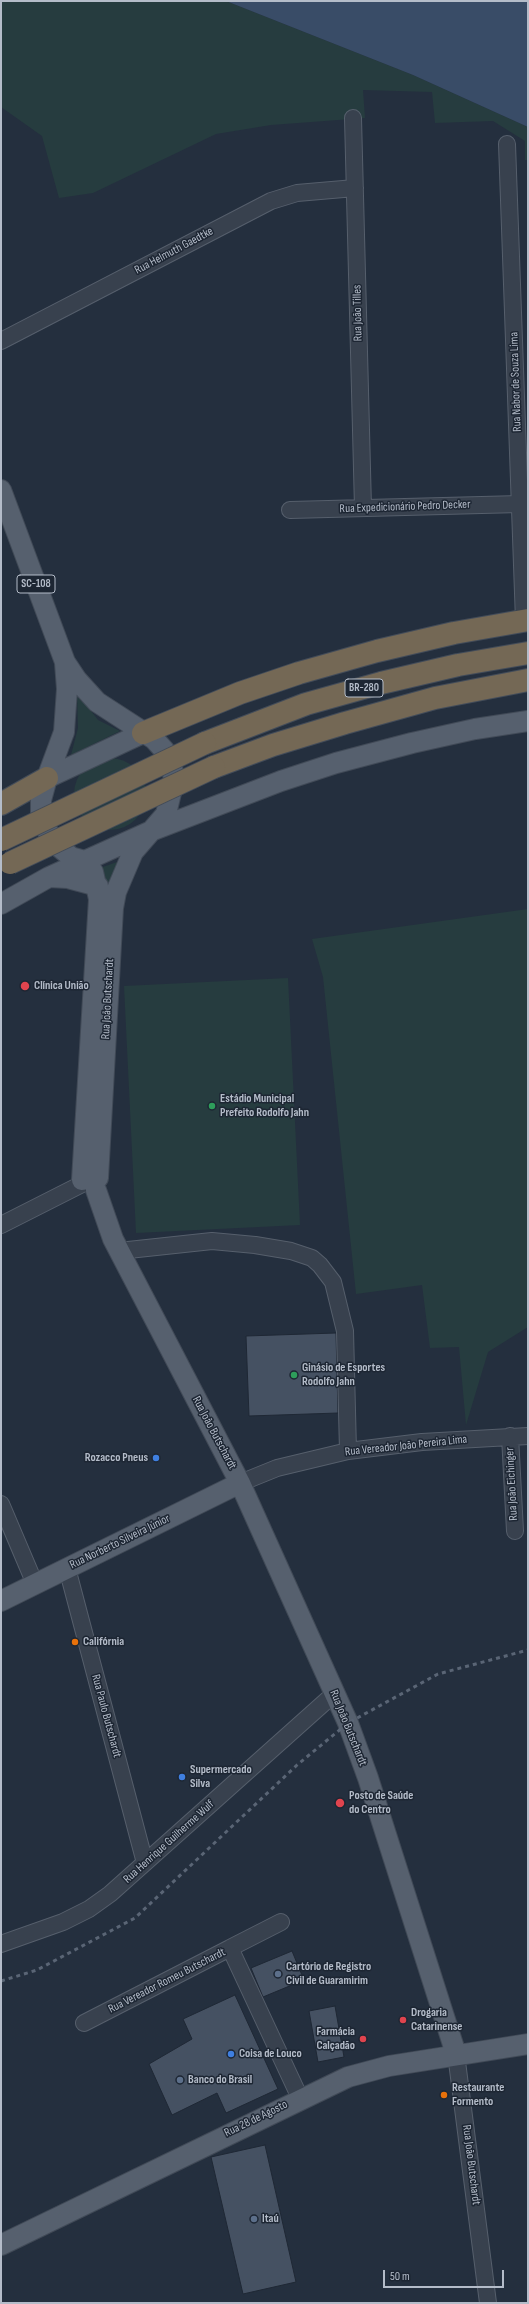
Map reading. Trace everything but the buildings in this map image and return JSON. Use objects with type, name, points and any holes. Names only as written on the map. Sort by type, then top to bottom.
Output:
[{"type":"highway","points":[[143,732],[276,681],[356,657],[454,633],[526,620]]},
{"type":"highway","name":"BR-280","points":[[1,840],[205,744],[306,704],[381,683],[458,666],[528,653]]},
{"type":"highway","name":"BR-280","points":[[6,865],[214,767],[274,745],[352,720],[435,698],[528,680]]},
{"type":"highway","points":[[1,804],[37,783]]},
{"type":"main road","name":"SC-108","points":[[1,490],[65,662],[85,690],[104,708],[143,732]]},
{"type":"main road","name":"SC-108","points":[[37,783],[61,744],[64,732],[66,708],[65,662]]},
{"type":"main road","points":[[104,708],[151,721],[170,721]]},
{"type":"main road","points":[[1,904],[49,877],[151,831],[224,802],[336,763],[475,728],[528,720]]},
{"type":"main road","points":[[85,861],[72,857],[60,849],[51,840],[46,831],[41,814],[41,800],[37,783],[143,732],[164,750],[172,767],[174,780],[171,800],[166,814],[151,831]]},
{"type":"main road","name":"Rua João Butschardt","points":[[89,1183],[113,908],[124,869],[133,852],[151,831]]},
{"type":"main road","name":"Rua João Butschardt","points":[[85,861],[93,872],[98,886],[99,899],[89,1183],[119,1251],[240,1483],[335,1693],[368,1778],[456,2054]]},
{"type":"main road","points":[[49,877],[68,878],[98,886]]},
{"type":"main road","name":"Rua Norberto Silveira Júnior","points":[[1,1601],[240,1483]]},
{"type":"main road","name":"Rua 28 de Agosto","points":[[1,2245],[300,2098],[348,2076],[366,2071],[456,2054],[528,2044]]},
{"type":"street","name":"Rua João Tilles","points":[[353,118],[363,508]]},
{"type":"street","name":"Rua Nabor de Souza Lima","points":[[507,144],[523,436],[520,504],[526,620]]},
{"type":"street","name":"Rua Helmuth Gaedtke","points":[[1,341],[271,201],[297,193],[355,188]]},
{"type":"street","name":"Rua Expedicionário Pedro Decker","points":[[290,510],[520,504]]},
{"type":"street","points":[[1,1225],[89,1183]]},
{"type":"street","points":[[119,1251],[212,1241],[255,1244],[291,1251],[312,1258],[320,1265],[333,1282],[345,1331],[348,1451]]},
{"type":"street","name":"Rua João Eichinger","points":[[510,1436],[515,1532]]},
{"type":"street","name":"Rua Vereador João Pereira Lima","points":[[240,1483],[277,1468],[348,1451],[422,1442],[528,1436]]},
{"type":"street","points":[[1,1504],[35,1584]]},
{"type":"street","name":"Rua Paulo Butschardt","points":[[67,1568],[145,1863]]},
{"type":"street","name":"Rua Henrique Guilherme Wulf","points":[[1,1944],[64,1922],[89,1909],[110,1894],[335,1693]]},
{"type":"street","points":[[230,1948],[280,1922]]},
{"type":"street","name":"Rua Vereador Romeu Butschardt","points":[[84,2023],[230,1948],[300,2098]]},
{"type":"street","name":"Rua João Butschardt","points":[[456,2054],[488,2303]]},
{"type":"green space","points":[[1,1],[226,1],[413,75],[528,127],[528,160],[525,160],[525,141],[493,121],[435,123],[432,92],[363,90],[365,118],[271,125],[216,134],[93,193],[59,198],[42,136],[1,107]]},
{"type":"green space","points":[[77,693],[98,720],[120,731],[71,755],[78,728]]},
{"type":"green space","points":[[110,758],[124,761],[136,768],[143,780],[146,794],[143,808],[136,820],[124,827],[110,830],[96,827],[84,820],[77,808],[74,794],[77,780],[84,768],[96,761]]},
{"type":"green space","points":[[120,861],[109,893],[100,868]]},
{"type":"green space","points":[[528,909],[528,1327],[488,1352],[466,1425],[459,1347],[430,1348],[422,1285],[356,1294],[323,977],[312,939]]},
{"type":"green space","name":"Estádio Municipal Prefeito Rodolfo Jahn","points":[[288,978],[300,1225],[136,1233],[124,986]]},
{"type":"water","points":[[226,1],[528,1],[528,127],[413,75]]},
{"type":"railway","points":[[1,1981],[37,1970],[135,1918],[297,1765],[348,1723],[438,1674],[528,1650]]},
{"type":"place","name":"Clínica União","points":[[25,986]]},
{"type":"place","name":"Estádio Municipal Prefeito Rodolfo Jahn","points":[[212,1106]]},
{"type":"place","name":"Ginásio de Esportes Rodolfo Jahn","points":[[294,1375]]},
{"type":"place","name":"Rozacco Pneus","points":[[156,1458]]},
{"type":"place","name":"Califórnia","points":[[75,1642]]},
{"type":"place","name":"Supermercado Silva","points":[[182,1777]]},
{"type":"place","name":"Posto de Saúde do Centro","points":[[340,1803]]},
{"type":"place","name":"Cartório de Registro Civil de Guaramirim","points":[[278,1974]]},
{"type":"place","name":"Drogaria Catarinense","points":[[403,2020]]},
{"type":"place","name":"Farmácia Calçadão","points":[[363,2039]]},
{"type":"place","name":"Coisa de Louco","points":[[231,2054]]},
{"type":"place","name":"Banco do Brasil","points":[[180,2080]]},
{"type":"place","name":"Restaurante Formento","points":[[444,2095]]},
{"type":"place","name":"Itaú","points":[[254,2219]]}]
